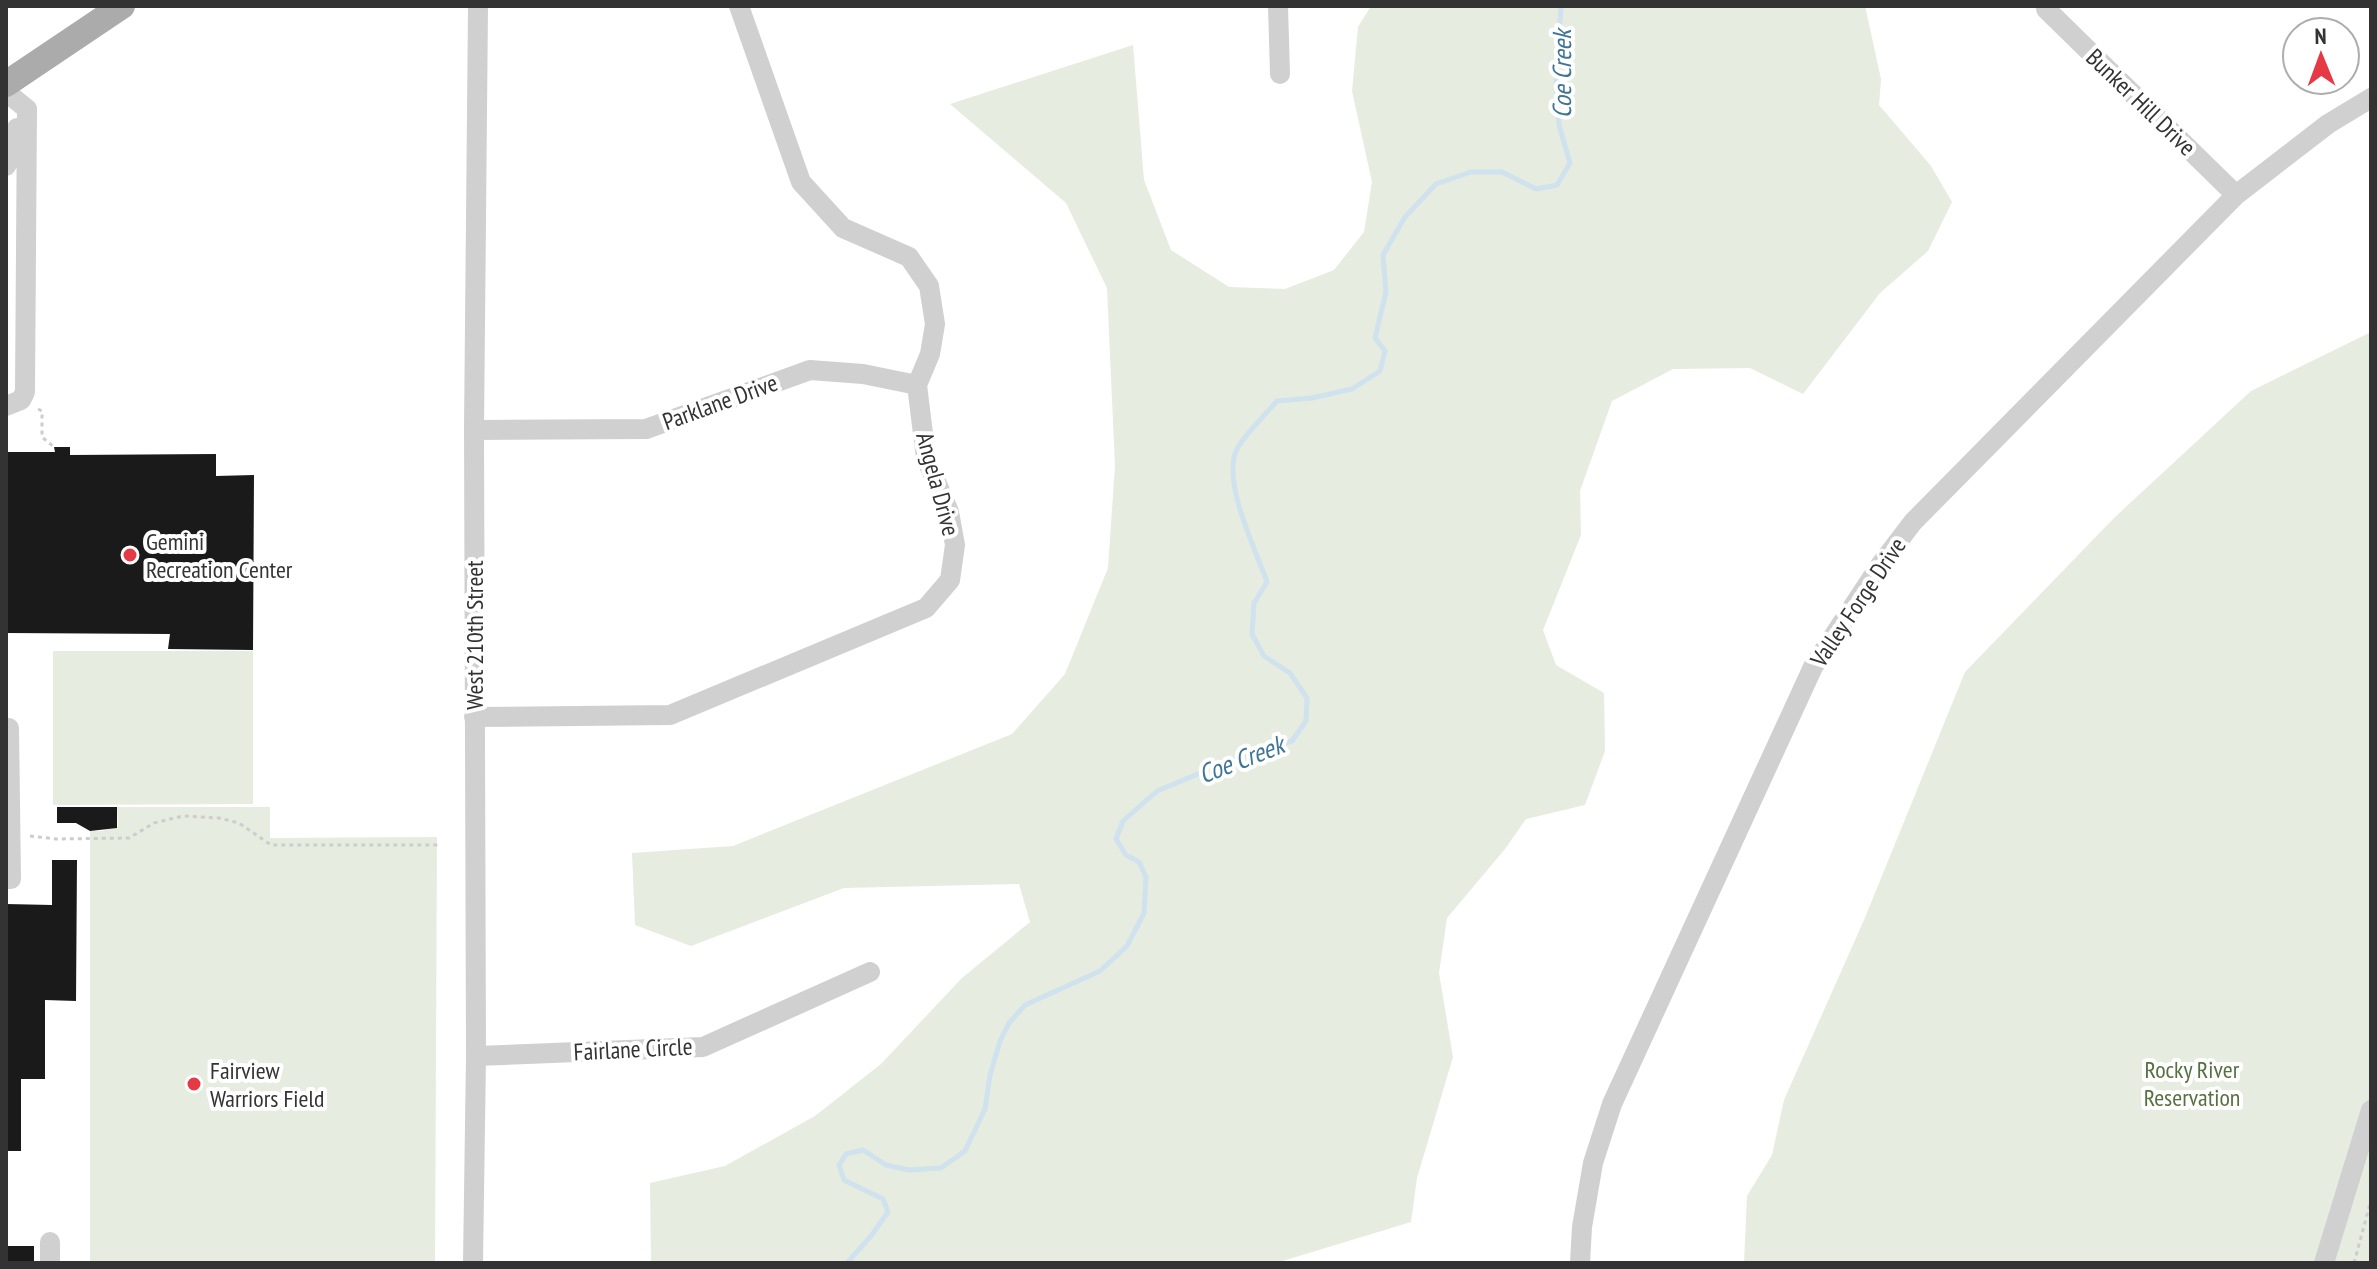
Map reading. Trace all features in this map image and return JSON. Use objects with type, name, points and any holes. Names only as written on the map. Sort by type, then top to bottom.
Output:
[{"type":"main road","points":[[8,91],[122,6]]},
{"type":"street","name":"West 210th Street","points":[[473,1263],[478,6]]},
{"type":"street","name":"Angela Drive","points":[[474,717],[670,715],[926,608],[950,580],[955,545],[949,512],[926,458],[917,385],[930,354],[935,324],[929,286],[909,257],[843,228],[801,182],[739,6]]},
{"type":"street","points":[[1278,6],[1280,74]]},
{"type":"street","name":"Bunker Hill Drive","points":[[2046,9],[2236,195]]},
{"type":"street","points":[[6,166],[16,148],[18,125],[18,115],[8,91]]},
{"type":"street","points":[[6,406],[21,400],[25,392],[27,109],[8,91]]},
{"type":"street","name":"Valley Forge Drive","points":[[1580,1263],[1582,1227],[1593,1163],[1612,1104],[1813,667],[1881,564],[1913,522],[2236,195],[2328,124],[2371,98]]},
{"type":"street","name":"Parklane Drive","points":[[474,430],[646,429],[810,370],[863,374],[917,385]]},
{"type":"street","points":[[6,728],[9,728],[8,775],[13,830],[11,879],[6,879]]},
{"type":"street","name":"Fairlane Circle","points":[[476,1056],[703,1047],[870,972]]},
{"type":"street","points":[[2324,1263],[2371,1110]]},
{"type":"street","points":[[50,1242],[50,1263]]},
{"type":"path","points":[[35,408],[42,411],[42,437],[54,447]]},
{"type":"path","points":[[13,830],[56,839],[129,838],[154,823],[183,816],[219,818],[239,823],[271,845],[441,845]]},
{"type":"path","points":[[2354,1263],[2371,1200]]},
{"type":"green space","points":[[1371,6],[1865,6],[1881,79],[1879,105],[1931,166],[1952,202],[1928,251],[1880,293],[1803,394],[1750,368],[1673,369],[1612,401],[1580,491],[1581,535],[1543,630],[1556,665],[1604,693],[1605,751],[1585,805],[1526,819],[1447,918],[1439,973],[1453,1057],[1417,1178],[1411,1222],[1276,1263],[651,1263],[650,1183],[725,1166],[815,1116],[881,1064],[962,978],[1030,922],[1019,884],[844,888],[691,946],[635,925],[632,853],[733,846],[1012,734],[1065,674],[1108,568],[1115,466],[1107,288],[1066,203],[950,104],[1133,45],[1144,180],[1171,250],[1229,287],[1285,289],[1334,270],[1364,232],[1372,182],[1352,91],[1358,27]]},
{"type":"green space","name":"Rocky River Reservation","points":[[2371,332],[2371,1263],[1744,1263],[1747,1196],[1772,1155],[1784,1100],[1864,920],[1965,672],[2114,518],[2251,391]]},
{"type":"green space","points":[[53,651],[253,651],[253,804],[53,805]]},
{"type":"green space","points":[[117,807],[270,807],[270,838],[437,837],[435,1263],[90,1263],[90,831],[118,827]]},
{"type":"building","name":"Gemini Recreation Center","points":[[54,447],[70,447],[70,455],[216,454],[216,476],[254,475],[253,650],[168,649],[170,634],[6,633],[6,452],[55,452]]},
{"type":"building","points":[[57,807],[117,807],[117,828],[90,831],[76,823],[57,823]]},
{"type":"building","points":[[52,860],[77,860],[76,1001],[45,1000],[45,1079],[21,1079],[21,1151],[6,1151],[6,904],[52,905]]},
{"type":"building","points":[[6,1246],[34,1246],[34,1263],[6,1263]]},
{"type":"waterway","name":"Coe Creek","points":[[847,1263],[888,1212],[883,1199],[844,1180],[839,1165],[846,1154],[863,1150],[886,1165],[909,1170],[941,1168],[965,1151],[985,1109],[990,1075],[1009,1023],[1025,1005],[1100,971],[1127,946],[1144,913],[1146,877],[1139,862],[1126,855],[1116,839],[1123,821],[1157,791],[1249,753],[1292,741],[1306,721],[1307,698],[1290,673],[1264,656],[1252,634],[1254,603],[1267,582],[1237,497],[1233,479],[1237,449],[1277,401],[1312,398],[1352,389],[1380,371],[1385,351],[1375,338],[1386,292],[1383,255],[1405,217],[1436,184],[1471,172],[1502,172],[1536,189],[1557,185],[1570,163],[1559,125],[1556,85],[1561,6]]},
{"type":"place","name":"Gemini Recreation Center","points":[[130,555]]},
{"type":"place","name":"Fairview Warriors Field","points":[[194,1084]]}]
